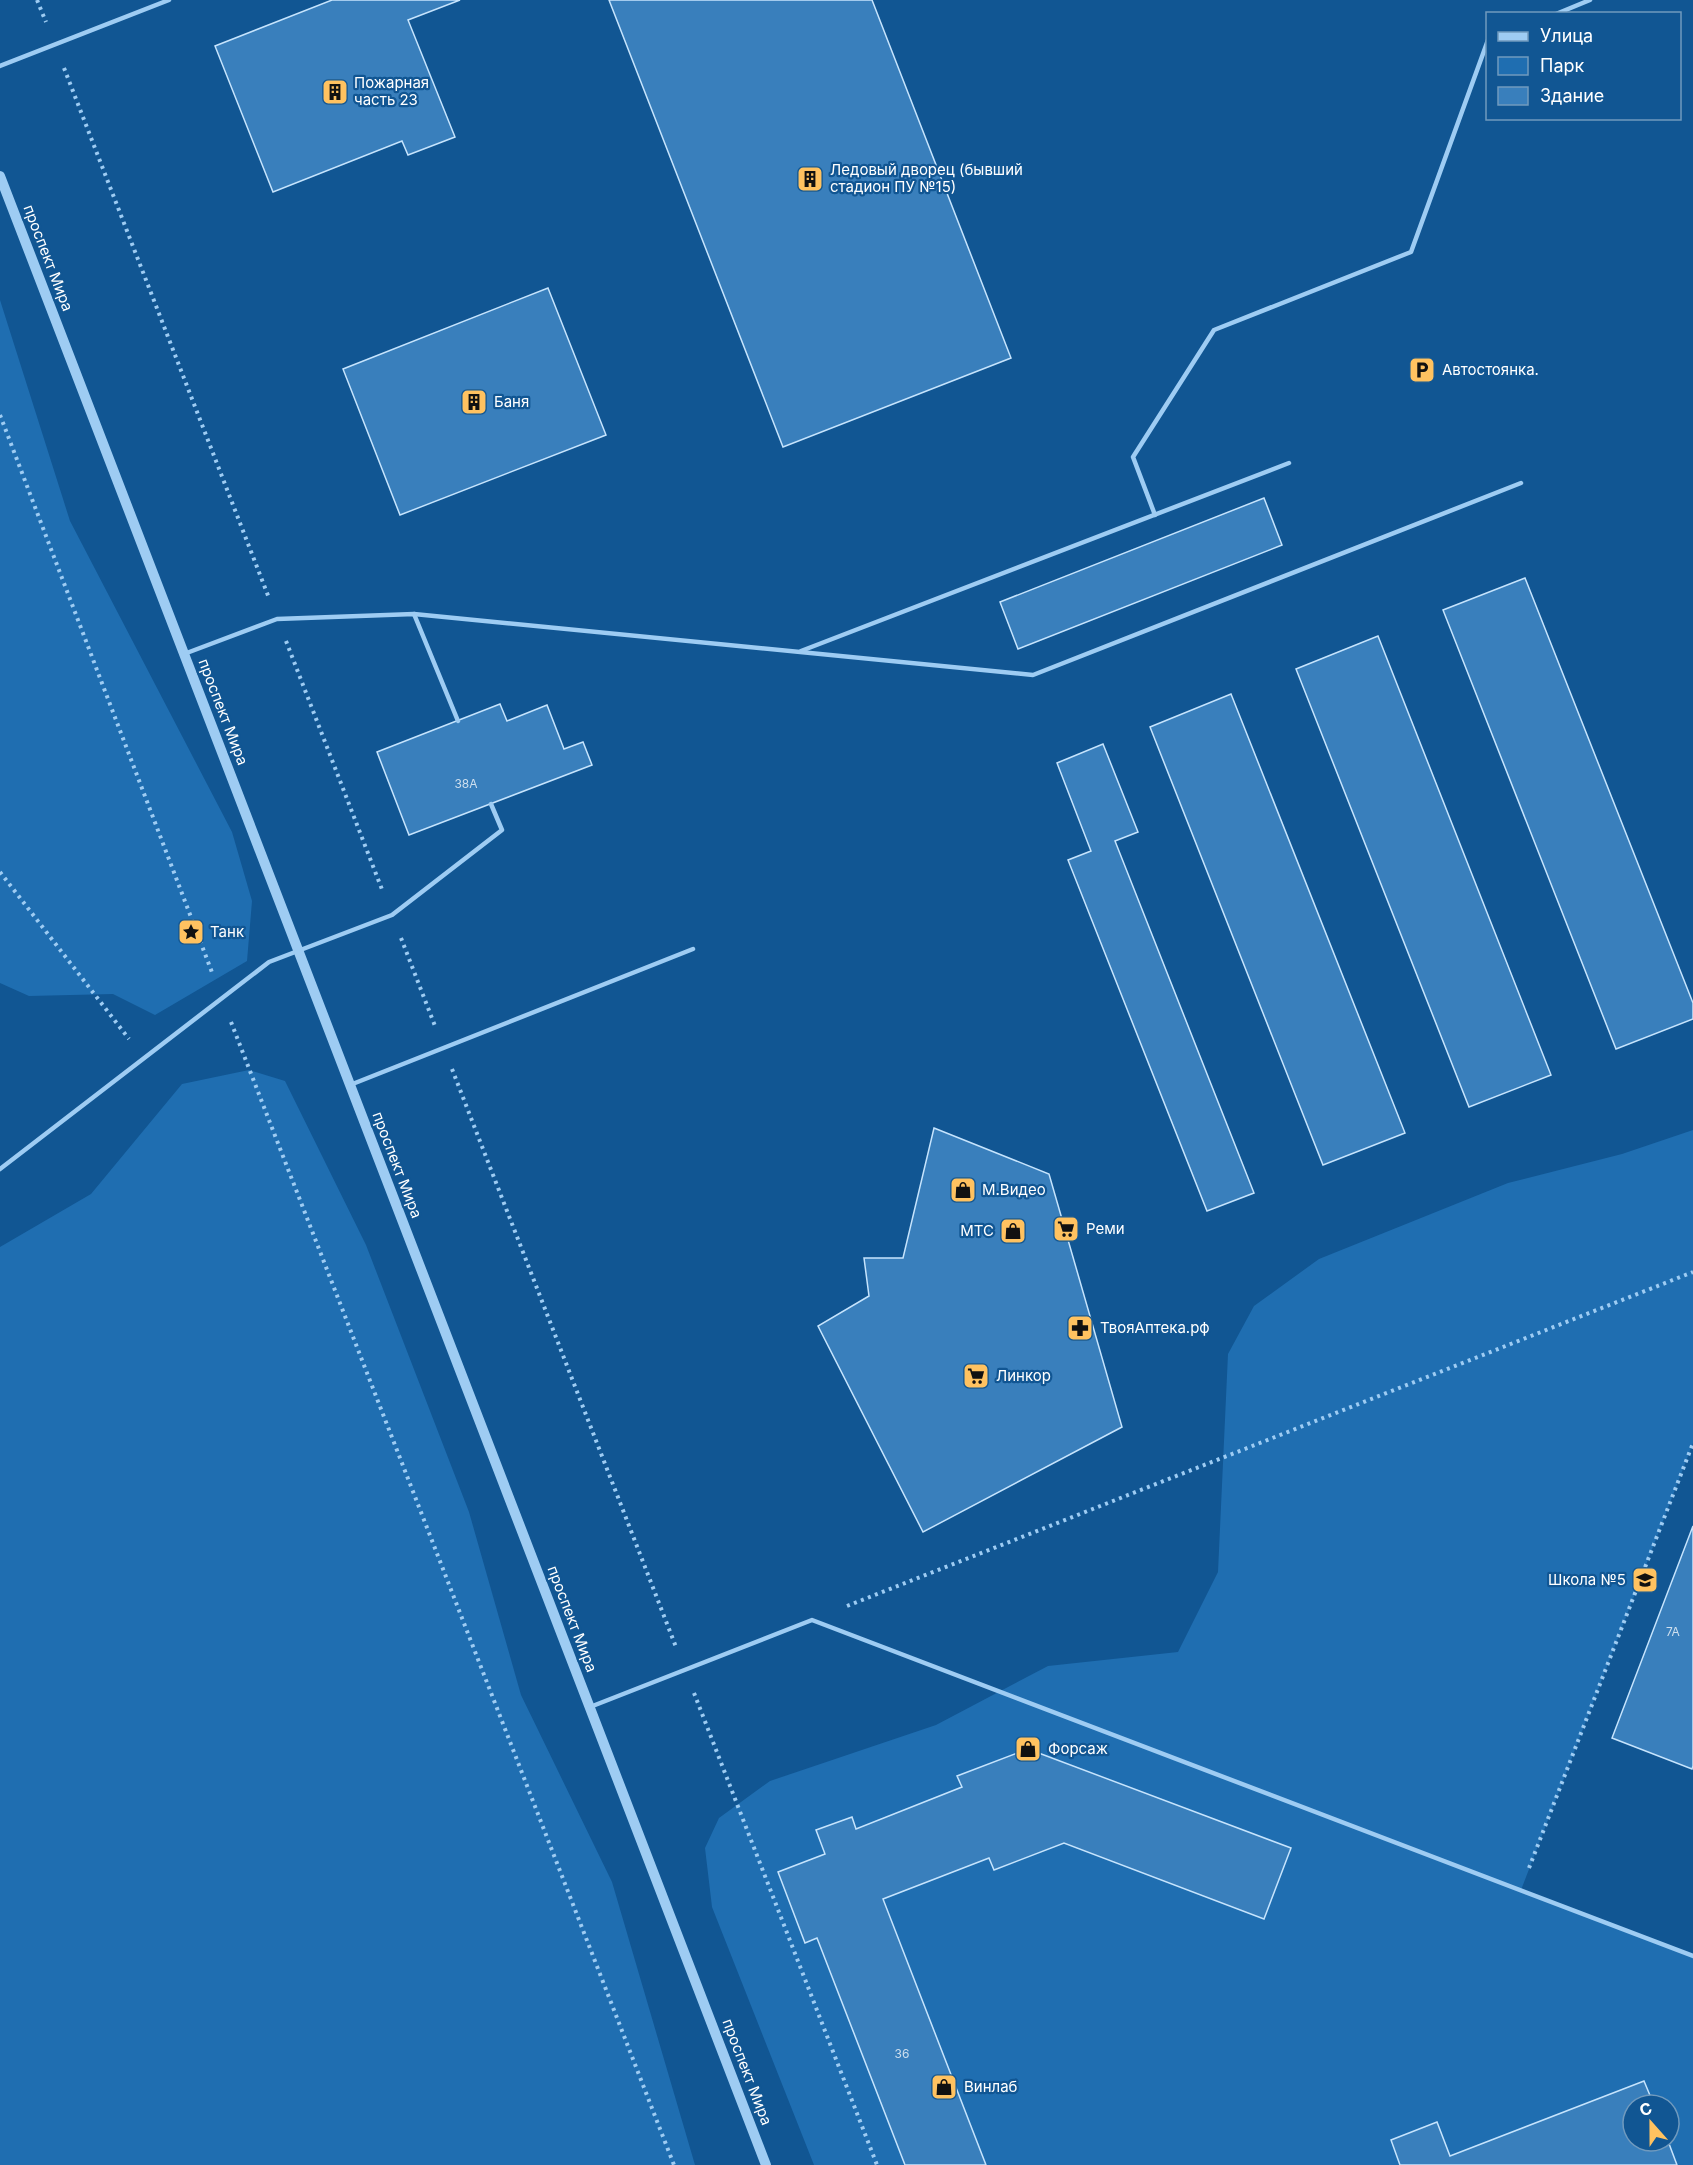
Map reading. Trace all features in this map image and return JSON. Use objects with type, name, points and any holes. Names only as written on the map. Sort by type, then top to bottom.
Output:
[{"type":"street","name":"проспект Мира","points":[[0,176],[766,2165]]},
{"type":"lane","points":[[0,66],[169,0]]},
{"type":"lane","points":[[1561,12],[1590,0]]},
{"type":"lane","points":[[1155,514],[1133,457],[1214,330],[1411,252],[1486,46]]},
{"type":"lane","points":[[799,652],[1289,463]]},
{"type":"lane","points":[[184,654],[278,619],[414,614],[1033,675],[1521,483]]},
{"type":"lane","points":[[414,614],[458,721]]},
{"type":"lane","points":[[0,1169],[269,962],[392,915],[502,830],[491,804]]},
{"type":"lane","points":[[350,1084],[693,949]]},
{"type":"lane","points":[[590,1707],[812,1620],[1693,1956]]},
{"type":"path","points":[[38,0],[877,2165]]},
{"type":"path","points":[[0,415],[222,999],[674,2165]]},
{"type":"path","points":[[0,872],[144,1059]]},
{"type":"path","points":[[812,1620],[1693,1272]]},
{"type":"path","points":[[1521,1890],[1693,1443]]},
{"type":"green space","points":[[0,300],[70,521],[232,832],[252,901],[247,961],[155,1015],[113,994],[29,996],[0,983]]},
{"type":"green space","points":[[249,1070],[285,1081],[366,1245],[469,1512],[521,1695],[612,1882],[695,2165],[0,2165],[0,1247],[91,1194],[182,1084]]},
{"type":"green space","points":[[1693,1130],[1693,1443],[1521,1890],[1693,1956],[1693,2165],[814,2165],[712,1907],[705,1848],[719,1818],[770,1781],[936,1725],[1048,1666],[1178,1652],[1218,1572],[1228,1354],[1254,1306],[1319,1259],[1508,1183],[1622,1154]]},
{"type":"building","name":"Пожарная часть 23","points":[[332,0],[460,0],[408,20],[455,137],[408,155],[402,141],[273,192],[215,46]]},
{"type":"building","name":"Ледовый дворец (бывший cтадион ПУ №15)","points":[[609,0],[872,0],[1011,358],[783,447]]},
{"type":"building","name":"Баня","points":[[548,288],[606,435],[400,515],[343,369]]},
{"type":"building","points":[[1264,498],[1282,545],[1018,649],[1000,602]]},
{"type":"building","points":[[1525,578],[1693,1003],[1693,1019],[1616,1049],[1443,610]]},
{"type":"building","points":[[1378,636],[1551,1075],[1469,1107],[1296,669]]},
{"type":"building","points":[[1231,694],[1405,1133],[1323,1165],[1150,727]]},
{"type":"building","points":[[500,704],[507,721],[547,705],[564,749],[583,742],[592,765],[409,835],[377,752]]},
{"type":"building","points":[[1103,744],[1138,832],[1115,841],[1254,1193],[1207,1211],[1068,860],[1091,851],[1057,763]]},
{"type":"building","name":"Линкор","points":[[934,1128],[1049,1174],[1122,1427],[923,1532],[818,1326],[869,1296],[864,1258],[903,1258]]},
{"type":"building","points":[[1693,1526],[1693,1766],[1692,1769],[1612,1738]]},
{"type":"building","points":[[1028,1749],[1291,1848],[1264,1919],[1064,1843],[994,1870],[989,1858],[883,1899],[986,2165],[905,2165],[817,1938],[805,1943],[778,1872],[825,1854],[816,1830],[852,1817],[856,1829],[962,1787],[957,1776]]},
{"type":"building","points":[[1644,2081],[1649,2093],[1621,2093],[1621,2153],[1672,2153],[1677,2165],[1400,2165],[1391,2140],[1437,2122],[1450,2156]]},
{"type":"place","name":"Пожарная часть 23","points":[[335,92]]},
{"type":"place","name":"Ледовый дворец (бывший cтадион ПУ №15)","points":[[810,179]]},
{"type":"place","name":"Автостоянка.","points":[[1422,370]]},
{"type":"place","name":"Баня","points":[[474,402]]},
{"type":"place","name":"Танк","points":[[191,932]]},
{"type":"place","name":"М.Видео","points":[[963,1190]]},
{"type":"place","name":"Реми","points":[[1066,1229]]},
{"type":"place","name":"МТС","points":[[1013,1231]]},
{"type":"place","name":"ТвояАптека.рф","points":[[1080,1328]]},
{"type":"place","name":"Линкор","points":[[976,1376]]},
{"type":"place","name":"Школа №5","points":[[1645,1580]]},
{"type":"place","name":"Форсаж","points":[[1028,1749]]},
{"type":"place","name":"Винлаб","points":[[944,2087]]}]
